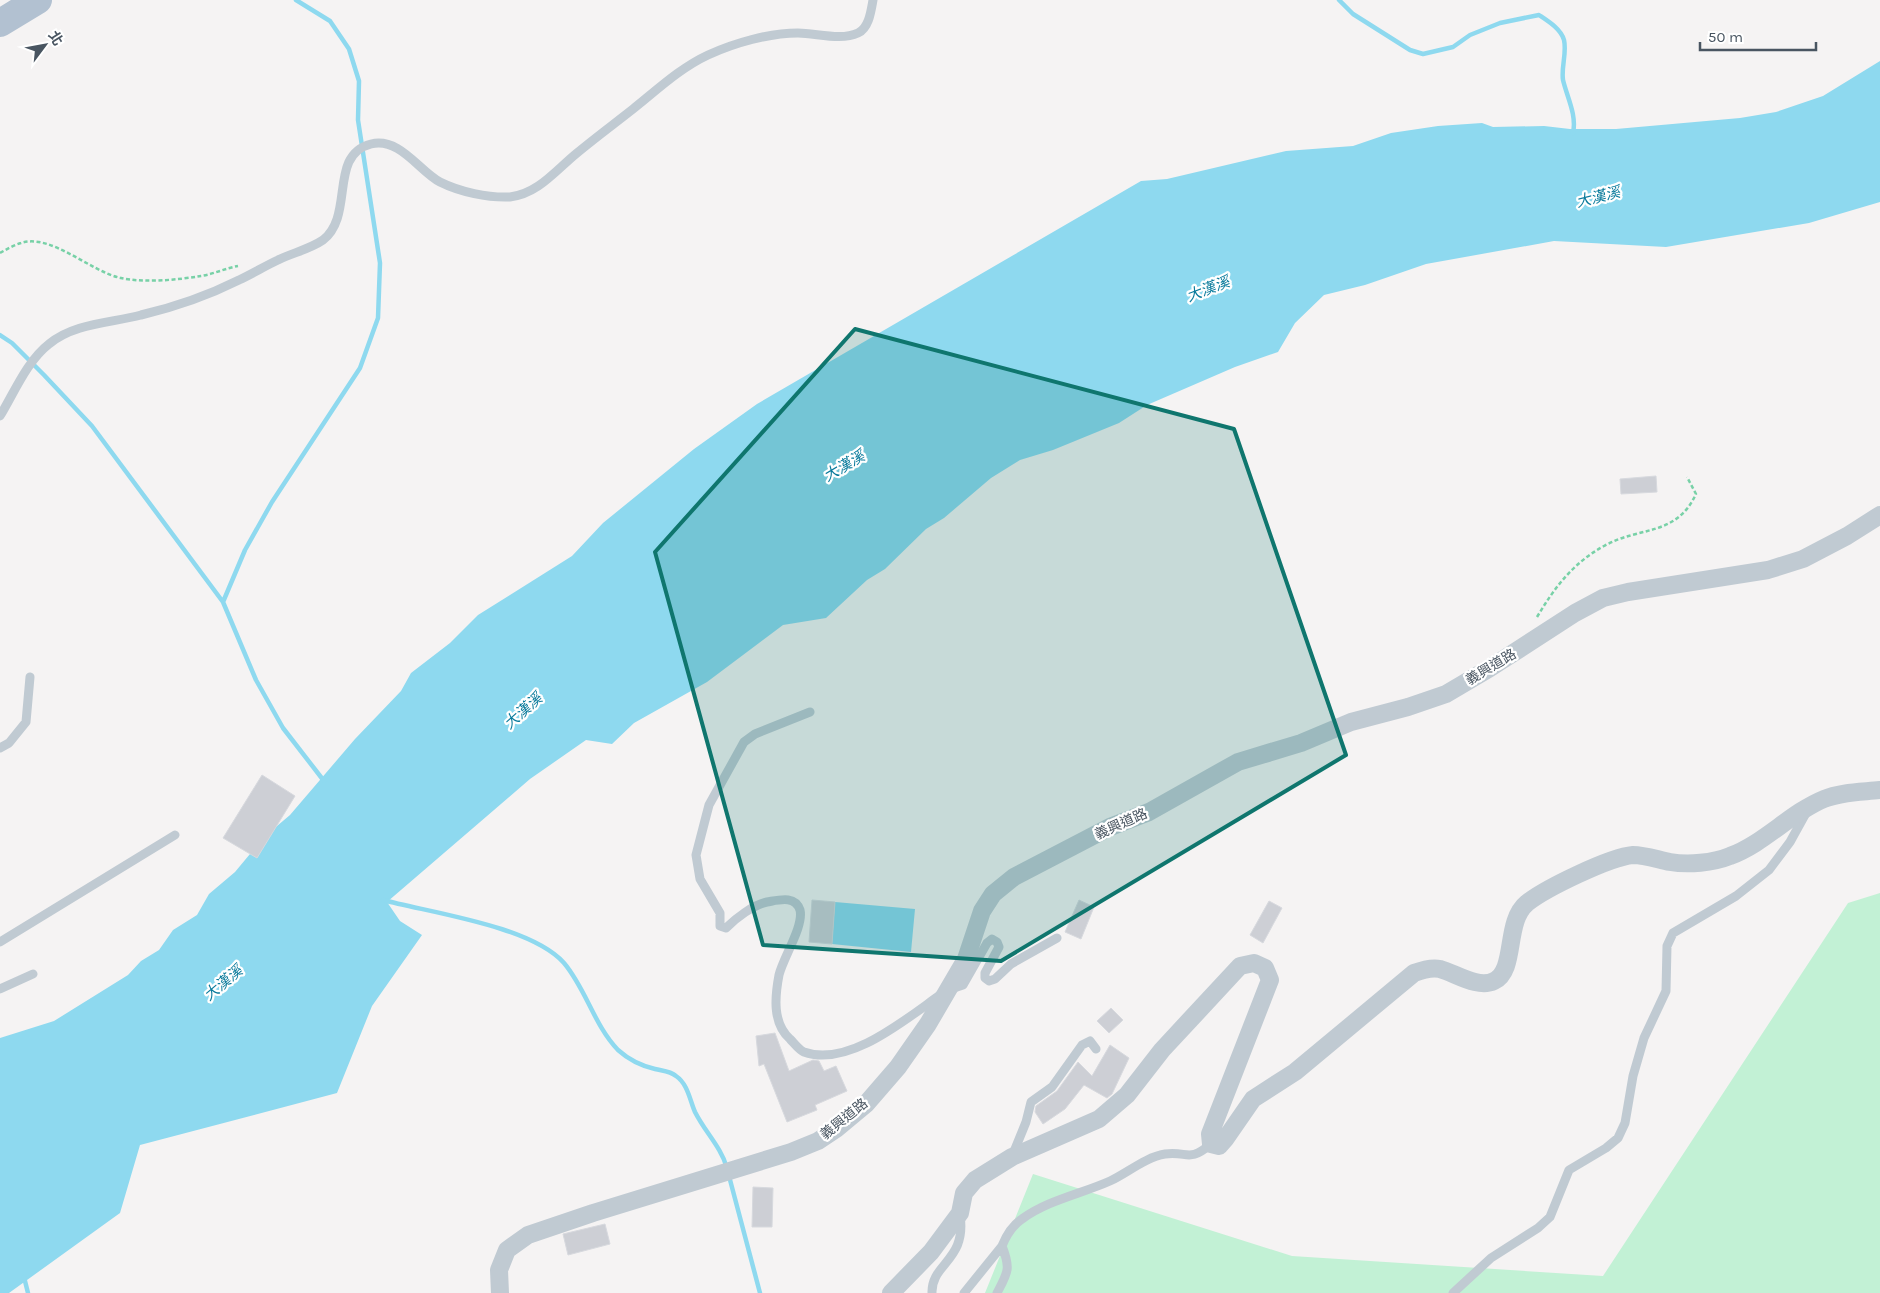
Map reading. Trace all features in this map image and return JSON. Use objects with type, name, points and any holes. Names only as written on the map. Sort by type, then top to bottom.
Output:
[{"type":"main road","points":[[0,23],[38,0]]},
{"type":"street","name":"義興道路","points":[[500,1293],[499,1270],[507,1250],[528,1235],[791,1152],[836,1129],[866,1104],[898,1067],[928,1024],[966,959],[982,911],[993,894],[1014,877],[1110,827],[1149,812],[1238,762],[1301,742],[1351,722],[1408,707],[1446,694],[1602,598],[1628,592],[1768,570],[1803,559],[1846,536],[1880,514]]},
{"type":"street","points":[[892,1293],[931,1252],[960,1213],[964,1193],[974,1180],[1012,1157],[1099,1119],[1127,1095],[1162,1050],[1223,982],[1240,966],[1254,963],[1265,968],[1270,980],[1210,1134],[1211,1144],[1218,1146],[1226,1138],[1253,1099],[1295,1072],[1414,973],[1425,969],[1438,969],[1481,983],[1494,981],[1503,972],[1508,957],[1515,916],[1526,904],[1543,893],[1615,859],[1634,855],[1673,863],[1704,862],[1730,857],[1825,799],[1880,790]]},
{"type":"lane","points":[[0,416],[39,352],[68,332],[86,326],[144,314],[196,298],[238,281],[322,240],[332,229],[340,214],[346,165],[354,153],[369,144],[380,143],[394,147],[439,182],[477,194],[510,197],[529,192],[546,182],[575,155],[688,66],[710,54],[781,34],[844,36],[857,34],[865,28],[873,0]]},
{"type":"lane","points":[[0,748],[8,743],[26,722],[30,677]]},
{"type":"lane","points":[[810,712],[755,734],[744,742],[708,806],[696,855],[700,879],[720,913],[720,926],[726,928],[762,903],[785,899],[794,901],[800,910],[800,920],[780,973],[775,1003],[778,1020],[786,1036],[803,1051],[824,1054],[846,1052],[886,1032],[949,989],[963,985],[987,943],[992,939],[997,942],[998,947],[985,972],[985,978],[989,981],[995,979],[1011,964],[1056,938]]},
{"type":"lane","points":[[1453,1293],[1491,1258],[1538,1228],[1550,1217],[1569,1170],[1606,1148],[1618,1138],[1625,1123],[1633,1076],[1644,1038],[1666,991],[1667,946],[1673,933],[1736,896],[1768,870],[1790,842],[1807,809]]},
{"type":"lane","points":[[0,942],[175,834]]},
{"type":"lane","points":[[0,990],[33,974]]},
{"type":"lane","points":[[1012,1157],[1026,1122],[1031,1102],[1052,1087],[1082,1045],[1090,1041],[1096,1049]]},
{"type":"lane","points":[[964,1293],[1002,1246],[1006,1237],[1020,1220],[1043,1207],[1112,1180],[1165,1154],[1189,1156],[1199,1153],[1211,1144]]},
{"type":"lane","points":[[932,1293],[933,1281],[955,1253],[960,1242],[962,1230],[960,1213]]},
{"type":"lane","points":[[997,1293],[1008,1273],[1009,1263],[1002,1246]]},
{"type":"path","points":[[0,252],[22,242],[39,242],[69,253],[97,270],[129,278],[202,276],[246,264]]},
{"type":"path","points":[[1525,646],[1536,619],[1554,589],[1574,566],[1605,545],[1667,526],[1689,509],[1696,494],[1687,477]]},
{"type":"highlighted area","points":[[855,329],[1234,429],[1346,755],[1001,961],[763,945],[655,552]]},
{"type":"green space","points":[[1880,893],[1880,1293],[985,1293],[1033,1174],[1292,1256],[1603,1276],[1848,903]]},
{"type":"water","name":"大漢溪","points":[[1880,61],[1880,202],[1809,223],[1666,247],[1554,241],[1426,264],[1365,285],[1324,295],[1295,323],[1278,352],[1235,367],[1147,405],[1119,423],[1053,450],[1020,460],[991,478],[944,518],[926,529],[885,569],[867,580],[826,618],[783,625],[707,682],[634,723],[612,744],[586,740],[530,779],[387,902],[400,921],[422,935],[372,1006],[337,1093],[140,1145],[120,1213],[9,1293],[0,1293],[0,1038],[54,1021],[128,975],[141,961],[159,950],[173,930],[197,915],[209,894],[235,872],[264,837],[290,815],[355,739],[401,691],[411,673],[450,643],[478,615],[572,556],[603,523],[694,449],[757,404],[1141,181],[1167,179],[1286,151],[1353,146],[1391,133],[1438,126],[1482,123],[1493,127],[1544,126],[1570,129],[1616,129],[1740,118],[1776,112],[1823,96]]},
{"type":"water","points":[[835,902],[915,909],[911,952],[832,944]]},
{"type":"building","points":[[1656,476],[1657,492],[1621,494],[1620,479]]},
{"type":"building","points":[[262,775],[295,796],[257,858],[223,838]]},
{"type":"building","points":[[812,900],[835,902],[832,944],[809,942]]},
{"type":"building","points":[[1079,900],[1094,907],[1081,939],[1065,932]]},
{"type":"building","points":[[1269,901],[1282,908],[1263,943],[1250,935]]},
{"type":"building","points":[[1111,1008],[1123,1020],[1109,1033],[1097,1021]]},
{"type":"building","points":[[775,1033],[789,1071],[813,1060],[819,1061],[824,1071],[836,1066],[847,1091],[815,1105],[817,1110],[787,1122],[764,1064],[759,1066],[756,1036]]},
{"type":"building","points":[[1110,1045],[1129,1058],[1112,1094],[1107,1098],[1084,1085],[1065,1109],[1043,1124],[1035,1112],[1036,1106],[1057,1091],[1078,1062],[1092,1076]]},
{"type":"building","points":[[753,1187],[773,1188],[772,1227],[752,1227]]},
{"type":"building","points":[[605,1224],[610,1244],[568,1255],[563,1234]]},
{"type":"waterway","points":[[223,602],[245,550],[272,502],[360,368],[378,318],[380,263],[358,120],[359,81],[349,49],[330,21],[296,0]]},
{"type":"waterway","points":[[1339,0],[1353,14],[1410,50],[1423,54],[1453,47],[1470,35],[1500,23],[1539,15],[1557,29],[1564,40],[1563,80],[1573,113],[1573,133]]},
{"type":"waterway","points":[[0,335],[12,343],[92,426],[223,602],[256,680],[283,728],[324,781]]},
{"type":"waterway","points":[[383,900],[480,922],[529,939],[549,950],[572,973],[603,1030],[618,1050],[635,1062],[650,1068],[666,1071],[680,1079],[686,1088],[695,1112],[721,1153],[727,1168]]},
{"type":"waterway","points":[[729,1176],[760,1293]]},
{"type":"waterway","points":[[24,1277],[28,1293]]}]
